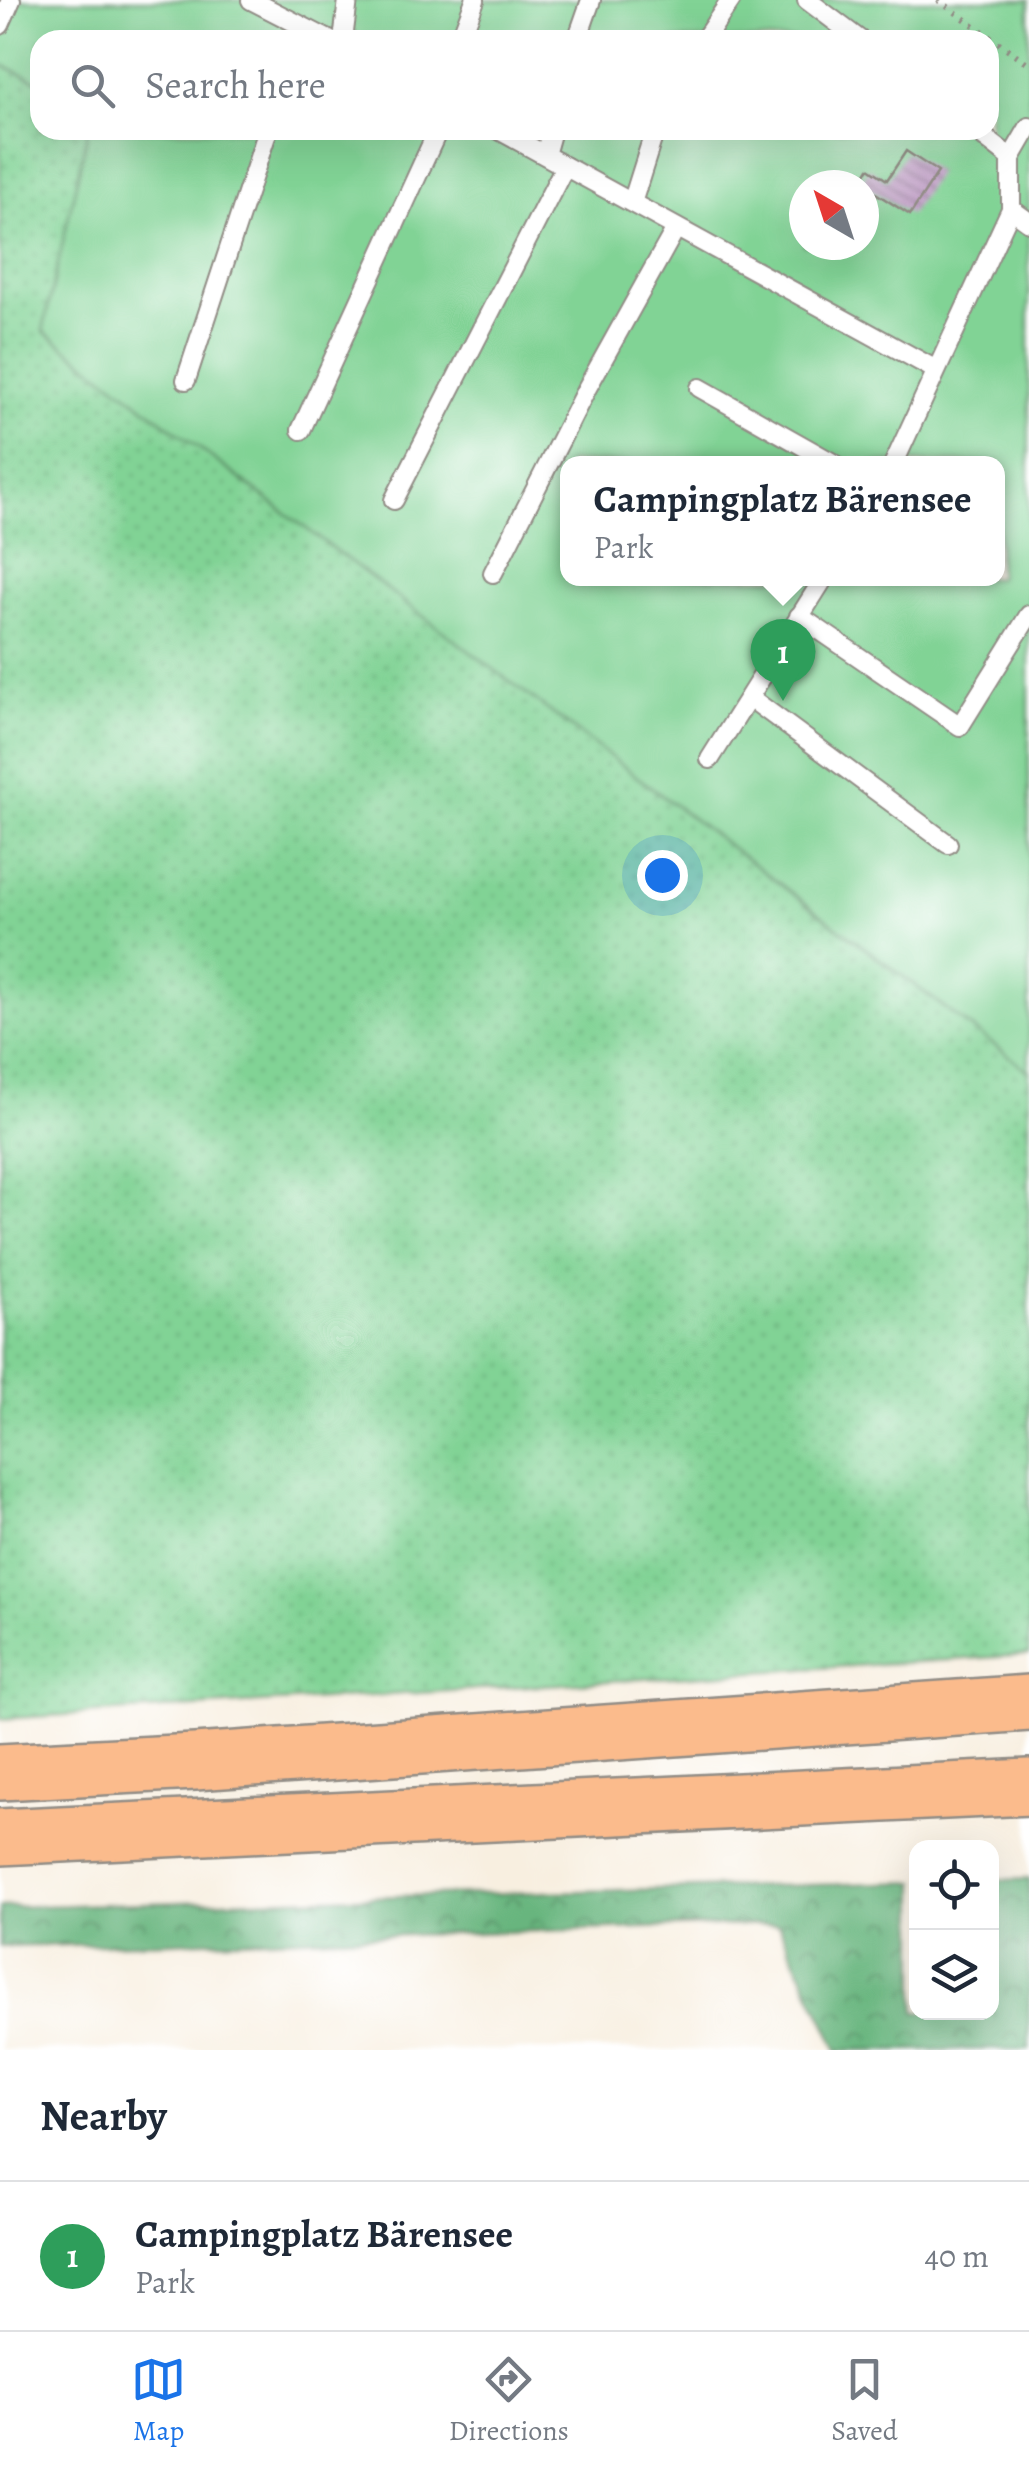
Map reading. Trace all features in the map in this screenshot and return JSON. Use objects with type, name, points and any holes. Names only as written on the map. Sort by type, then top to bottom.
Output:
[{"type":"highway","points":[[0,1772],[215,1761],[1029,1703]]},
{"type":"highway","points":[[0,1837],[1029,1787]]},
{"type":"lane","points":[[0,25],[11,0]]},
{"type":"lane","points":[[252,0],[295,30]]},
{"type":"lane","points":[[344,30],[348,0]]},
{"type":"lane","points":[[464,30],[475,0]]},
{"type":"lane","points":[[581,30],[591,0]]},
{"type":"lane","points":[[711,30],[731,0]]},
{"type":"lane","points":[[807,0],[847,30]]},
{"type":"lane","points":[[898,456],[1010,209],[1010,158],[1029,127]]},
{"type":"lane","points":[[186,380],[265,140]]},
{"type":"lane","points":[[302,430],[433,140]]},
{"type":"lane","points":[[517,140],[936,370]]},
{"type":"lane","points":[[545,155],[549,140]]},
{"type":"lane","points":[[632,202],[651,140]]},
{"type":"lane","points":[[988,140],[1010,158]]},
{"type":"lane","points":[[394,500],[565,166]]},
{"type":"lane","points":[[1010,209],[1029,222]]},
{"type":"lane","points":[[493,573],[587,388],[676,228]]},
{"type":"lane","points":[[700,388],[819,456]]},
{"type":"lane","points":[[710,759],[819,586]]},
{"type":"lane","points":[[798,616],[960,726],[1029,616]]},
{"type":"lane","points":[[749,696],[948,844]]},
{"type":"path","points":[[938,0],[981,30]]},
{"type":"path","points":[[999,43],[1029,64]]},
{"type":"green space","points":[[0,0],[1029,0],[1029,1071],[43,331],[86,140],[999,140],[999,30],[30,30],[30,78],[0,64]]},
{"type":"green space","points":[[0,64],[30,78],[30,140],[86,140],[44,331],[1029,1071],[1029,1655],[0,1719]]},
{"type":"green space","points":[[1029,1879],[1029,2049],[838,2050],[778,1924],[0,1947],[0,1907],[909,1882],[909,2020],[999,2020],[999,1880]]},
{"type":"building","points":[[906,151],[938,172],[910,215],[879,195],[879,175],[887,180]]},
{"type":"place","name":"Campingplatz Bärensee","points":[[783,701]]}]
